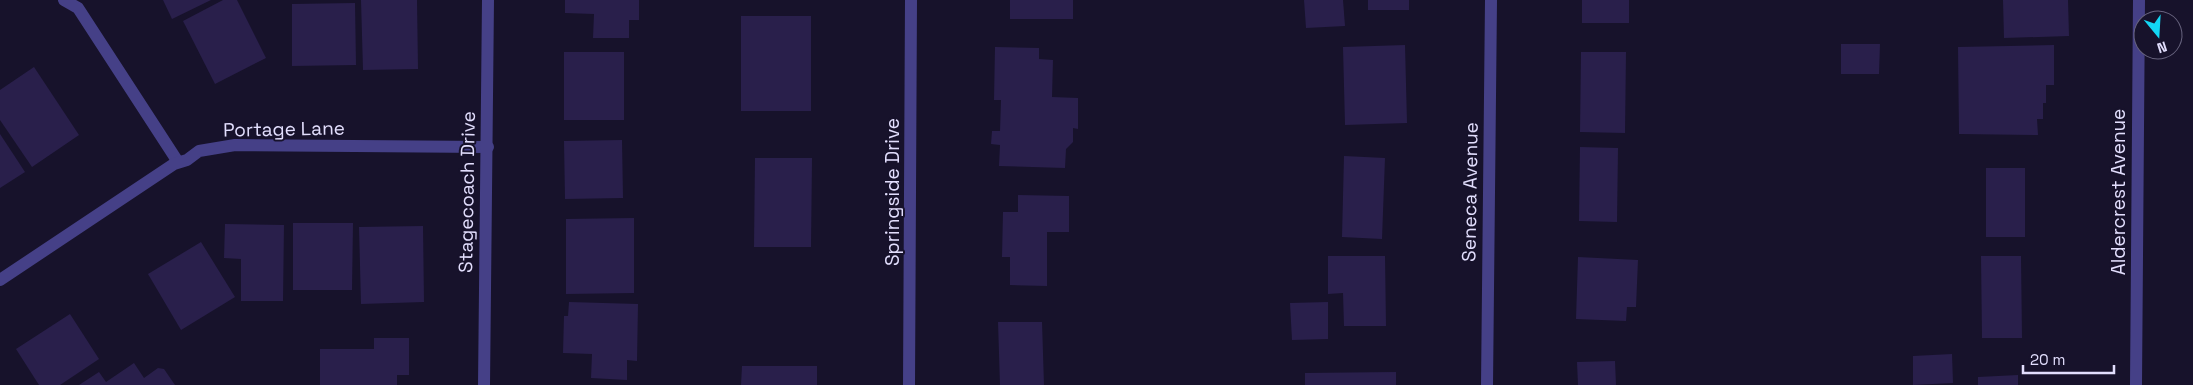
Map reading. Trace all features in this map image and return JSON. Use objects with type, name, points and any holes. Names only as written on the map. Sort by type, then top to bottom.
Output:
[{"type":"street","points":[[64,0],[78,8],[178,162]]},
{"type":"street","name":"Stagecoach Drive","points":[[484,385],[484,272],[488,147],[488,0]]},
{"type":"street","name":"Springside Drive","points":[[909,385],[912,0]]},
{"type":"street","name":"Seneca Avenue","points":[[1487,385],[1491,0]]},
{"type":"street","name":"Aldercrest Avenue","points":[[2136,385],[2139,0]]},
{"type":"street","name":"Portage Lane","points":[[0,280],[178,162],[187,160],[199,151],[235,145],[488,147]]},
{"type":"building","points":[[163,0],[211,0],[172,19]]},
{"type":"building","points":[[223,0],[237,0],[266,58],[215,84],[183,21]]},
{"type":"building","points":[[361,0],[417,0],[418,69],[363,70]]},
{"type":"building","points":[[565,0],[639,0],[639,20],[629,20],[629,38],[593,38],[594,14],[565,13]]},
{"type":"building","points":[[1010,0],[1073,0],[1073,19],[1010,19]]},
{"type":"building","points":[[1304,0],[1343,0],[1345,26],[1306,28]]},
{"type":"building","points":[[1368,0],[1409,0],[1409,10],[1368,10]]},
{"type":"building","points":[[1582,0],[1629,0],[1629,23],[1582,23]]},
{"type":"building","points":[[2003,0],[2068,0],[2069,36],[2004,38]]},
{"type":"building","points":[[355,3],[356,65],[292,66],[292,4]]},
{"type":"building","points":[[741,16],[811,16],[811,111],[741,111]]},
{"type":"building","points":[[1841,44],[1880,44],[1879,74],[1841,74]]},
{"type":"building","points":[[1405,45],[1407,123],[1345,125],[1343,47]]},
{"type":"building","points":[[2054,45],[2054,85],[2046,85],[2046,103],[2043,103],[2043,119],[2037,119],[2038,135],[1959,134],[1958,47]]},
{"type":"building","points":[[995,47],[1039,48],[1039,59],[1053,60],[1052,97],[1078,98],[1078,129],[1073,128],[1073,142],[1066,149],[1065,168],[999,166],[1000,145],[991,144],[992,131],[1000,131],[1001,100],[994,100]]},
{"type":"building","points":[[564,52],[624,52],[624,120],[564,120]]},
{"type":"building","points":[[1581,52],[1626,52],[1625,133],[1580,132]]},
{"type":"building","points":[[34,67],[79,135],[32,167],[0,120],[0,90]]},
{"type":"building","points":[[0,134],[25,172],[0,188]]},
{"type":"building","points":[[622,140],[623,198],[565,199],[564,141]]},
{"type":"building","points":[[1580,147],[1618,148],[1617,222],[1579,221]]},
{"type":"building","points":[[1344,156],[1385,158],[1382,239],[1342,237]]},
{"type":"building","points":[[755,158],[812,158],[811,247],[754,247]]},
{"type":"building","points":[[1986,168],[2025,168],[2025,237],[1986,237]]},
{"type":"building","points":[[1018,195],[1069,196],[1069,232],[1047,232],[1047,286],[1010,285],[1010,257],[1002,257],[1003,212],[1018,212]]},
{"type":"building","points":[[634,218],[634,293],[566,294],[566,219]]},
{"type":"building","points":[[293,223],[353,223],[352,290],[293,290]]},
{"type":"building","points":[[225,224],[284,225],[283,301],[241,301],[241,259],[224,258]]},
{"type":"building","points":[[423,226],[424,302],[361,304],[359,227]]},
{"type":"building","points":[[201,242],[235,297],[181,330],[148,274]]},
{"type":"building","points":[[1328,256],[1385,256],[1386,326],[1344,326],[1343,293],[1328,294]]},
{"type":"building","points":[[1981,256],[2021,256],[2022,338],[1982,338]]},
{"type":"building","points":[[1578,257],[1638,260],[1636,307],[1627,307],[1626,321],[1576,319]]},
{"type":"building","points":[[569,302],[638,304],[637,361],[627,360],[627,380],[591,378],[592,354],[563,353],[564,316],[568,316]]},
{"type":"building","points":[[1328,302],[1328,339],[1292,340],[1290,303]]},
{"type":"building","points":[[70,314],[99,359],[60,385],[39,385],[16,349]]},
{"type":"building","points":[[998,322],[1042,322],[1044,385],[1000,385]]},
{"type":"building","points":[[374,338],[409,338],[409,375],[397,375],[397,385],[320,385],[320,349],[374,349]]},
{"type":"building","points":[[1952,354],[1953,383],[1913,385],[1913,356]]},
{"type":"building","points":[[1615,361],[1616,385],[1578,385],[1577,362]]},
{"type":"building","points":[[134,363],[144,378],[158,368],[164,369],[175,385],[79,385],[99,372],[106,382]]},
{"type":"building","points":[[742,366],[817,366],[817,385],[741,385]]},
{"type":"building","points":[[1396,372],[1396,385],[1305,385],[1305,373]]},
{"type":"building","points":[[2018,375],[2018,385],[1978,385],[1978,377]]}]
